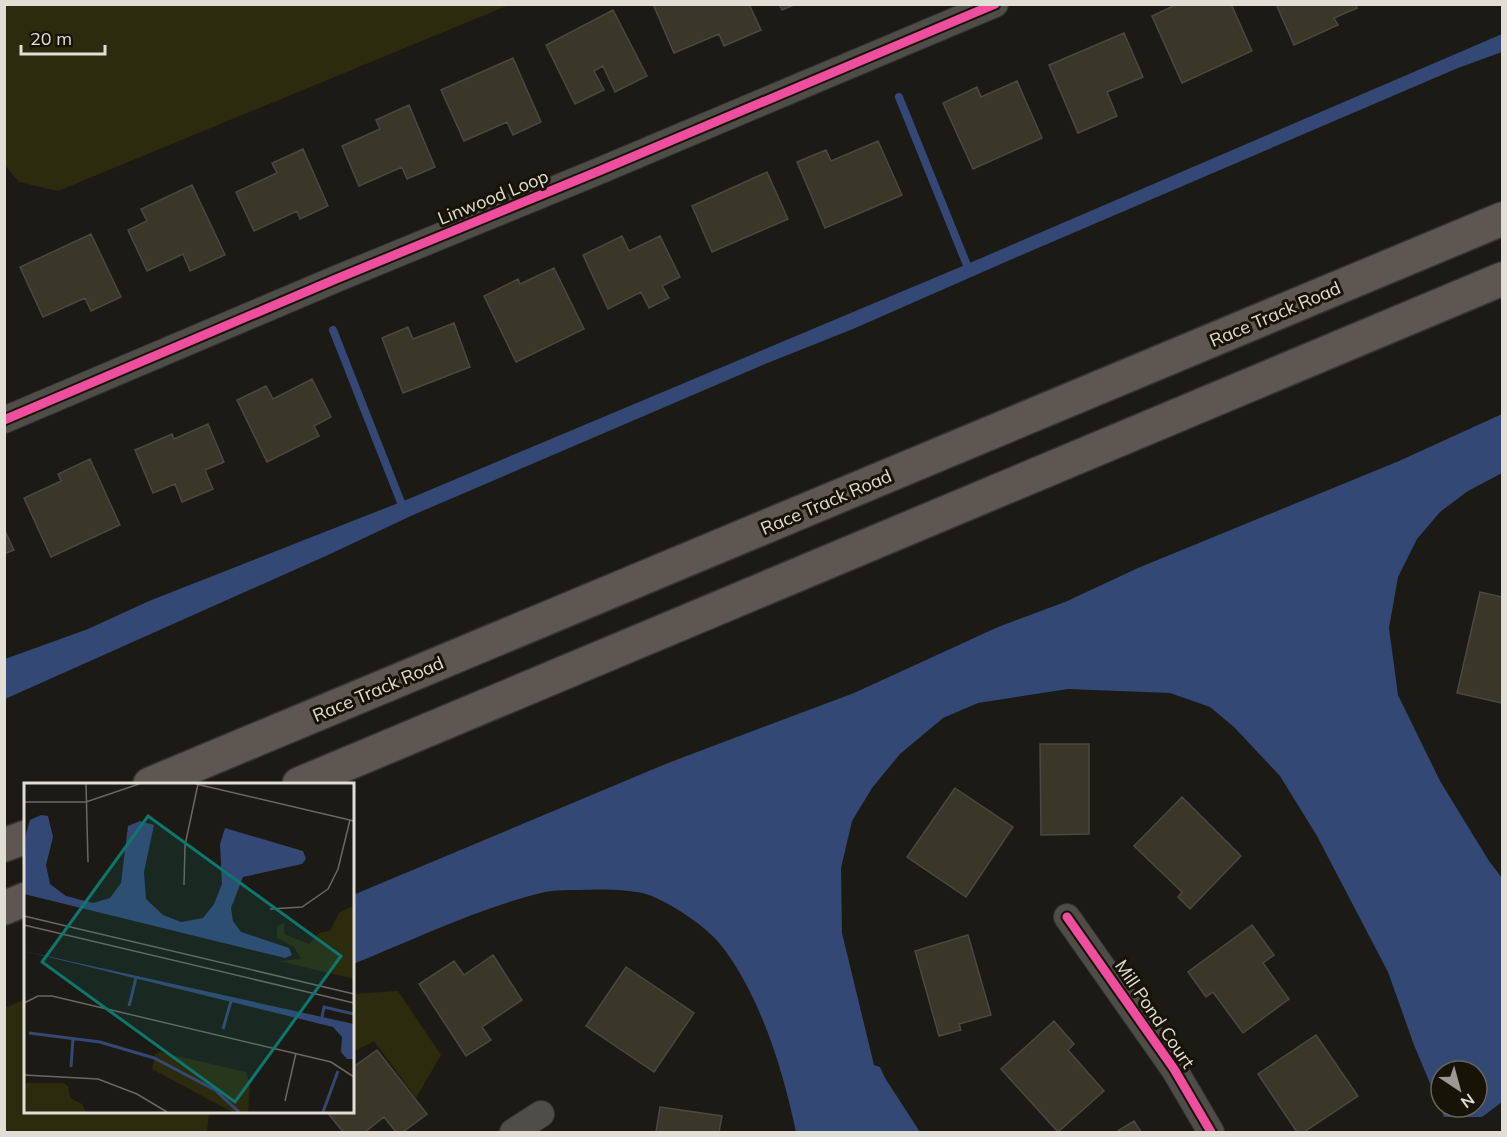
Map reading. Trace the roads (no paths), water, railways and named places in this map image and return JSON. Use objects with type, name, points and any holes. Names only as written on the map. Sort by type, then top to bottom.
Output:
[{"type":"main road","name":"Race Track Road","points":[[152,783],[1503,219]]},
{"type":"main road","points":[[301,783],[1503,279]]},
{"type":"main road","points":[[4,845],[24,838]]},
{"type":"main road","points":[[4,908],[24,900]]},
{"type":"street","name":"Linwood Loop","points":[[4,420],[995,4]]},
{"type":"street","name":"Mill Pond Court","points":[[1067,917],[1174,1070],[1211,1132]]},
{"type":"street","points":[[513,1132],[541,1113]]},
{"type":"water","points":[[1502,34],[1502,52],[1458,68],[853,329],[765,364],[413,515],[5,699],[5,659],[88,629],[149,601],[406,500],[965,265]]},
{"type":"water","points":[[1502,414],[1502,473],[1468,491],[1440,512],[1417,539],[1398,577],[1389,628],[1398,695],[1440,781],[1502,878],[1502,1102],[1489,1112],[1489,1059],[1429,1059],[1429,1081],[1388,972],[1317,836],[1280,776],[1234,727],[1210,707],[1170,693],[1068,689],[978,703],[943,718],[900,754],[872,788],[852,821],[841,868],[842,933],[874,1065],[880,1067],[920,1132],[796,1132],[777,1058],[768,1033],[747,986],[734,964],[720,944],[706,930],[677,909],[649,895],[606,890],[545,892],[496,906],[354,964],[354,895],[668,763],[854,693],[998,627],[1065,602],[1138,568],[1399,461]]},
{"type":"waterway","points":[[899,97],[969,270]]},
{"type":"waterway","points":[[333,330],[404,510]]}]
